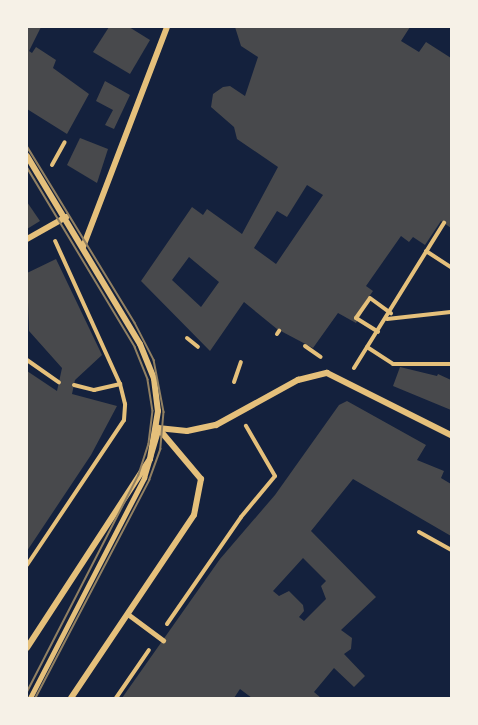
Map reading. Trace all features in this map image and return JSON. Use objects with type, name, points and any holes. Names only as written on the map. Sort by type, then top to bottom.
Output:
[{"type":"street","points":[[83,247],[167,27]]},
{"type":"street","points":[[27,156],[66,217],[149,362],[157,395],[158,428],[150,459],[27,648]]},
{"type":"street","points":[[27,239],[66,217]]},
{"type":"street","points":[[158,428],[200,429],[226,421],[239,411],[298,380],[327,373],[451,435]]},
{"type":"street","points":[[72,698],[194,515],[201,479],[158,428]]},
{"type":"lane","points":[[30,698],[144,478],[158,428]]},
{"type":"lane","points":[[128,614],[161,638]]},
{"type":"path","points":[[39,172],[55,164],[65,142]]},
{"type":"path","points":[[353,369],[391,313],[444,224]]},
{"type":"path","points":[[27,565],[124,420],[125,404],[120,384],[49,227]]},
{"type":"path","points":[[426,251],[451,267]]},
{"type":"path","points":[[378,332],[355,317],[370,298],[391,313]]},
{"type":"path","points":[[386,319],[451,312]]},
{"type":"path","points":[[187,338],[198,346]]},
{"type":"path","points":[[305,346],[324,359]]},
{"type":"path","points":[[367,347],[393,364],[451,364]]},
{"type":"path","points":[[27,360],[59,382]]},
{"type":"path","points":[[234,382],[241,362]]},
{"type":"path","points":[[74,385],[94,390],[120,384]]},
{"type":"path","points":[[116,698],[161,638],[241,517],[275,476],[239,411]]},
{"type":"path","points":[[419,532],[451,550]]},
{"type":"building","points":[[27,27],[41,27],[29,51],[32,53],[36,47],[56,60],[53,68],[89,94],[67,134],[27,109]]},
{"type":"building","points":[[109,27],[129,27],[150,40],[130,74],[93,52]]},
{"type":"building","points":[[235,27],[410,27],[401,41],[419,52],[426,42],[451,58],[451,228],[441,221],[425,245],[413,237],[409,242],[401,236],[366,286],[373,291],[359,311],[362,313],[356,323],[338,313],[313,348],[277,329],[244,302],[210,351],[141,281],[192,207],[203,215],[207,209],[242,234],[278,167],[237,139],[234,127],[211,107],[213,94],[223,87],[230,86],[245,96],[258,57],[241,46]],"holes":[[[307,185],[323,195],[276,264],[254,248],[277,211],[287,217]],[[189,257],[219,282],[201,307],[172,280]]]},
{"type":"building","points":[[105,81],[130,95],[114,129],[105,125],[113,110],[96,101]]},
{"type":"building","points":[[80,138],[108,149],[97,183],[67,165]]},
{"type":"building","points":[[27,202],[40,221],[27,229]]},
{"type":"building","points":[[56,259],[102,355],[75,380],[72,394],[117,406],[91,455],[27,551],[27,371],[57,391],[62,368],[29,331],[27,273]]},
{"type":"building","points":[[400,367],[437,376],[438,374],[451,380],[451,410],[393,386]]},
{"type":"building","points":[[347,401],[426,445],[417,460],[444,471],[441,478],[451,484],[451,536],[353,479],[311,531],[376,597],[341,630],[352,638],[351,649],[344,654],[365,676],[354,687],[334,668],[314,692],[321,698],[252,698],[240,689],[234,698],[122,698],[220,559],[275,495],[339,405]],"holes":[[[303,558],[326,581],[321,586],[326,599],[304,621],[299,617],[304,611],[303,605],[289,591],[279,596],[273,591]]]},
{"type":"tram line","points":[[27,146],[135,323],[154,360],[164,412],[161,449],[150,480],[36,698]]},
{"type":"tram line","points":[[27,167],[135,347],[148,380],[153,411],[149,444],[139,475],[27,693]]}]
